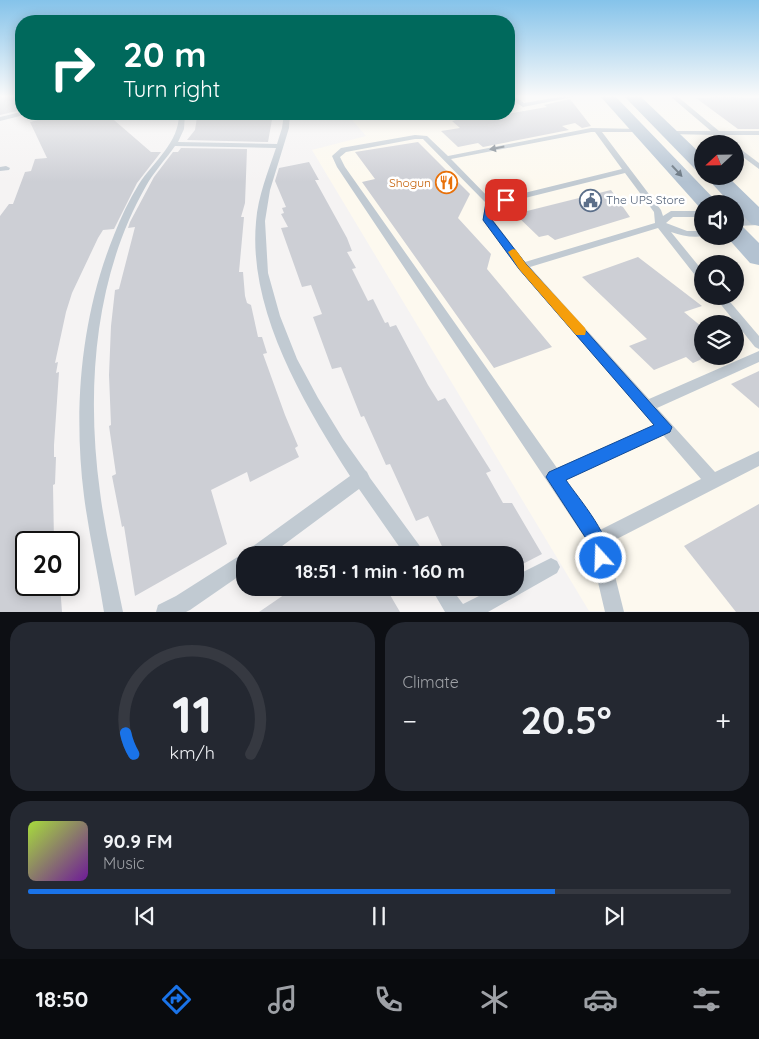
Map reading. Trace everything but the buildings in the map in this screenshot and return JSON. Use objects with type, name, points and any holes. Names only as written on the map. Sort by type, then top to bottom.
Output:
[{"type":"main road","points":[[634,125],[700,195]]},
{"type":"main road","points":[[661,125],[694,157]]},
{"type":"main road","points":[[724,185],[759,219]]},
{"type":"main road","points":[[744,241],[759,257]]},
{"type":"street","points":[[744,220],[759,219]]},
{"type":"lane","points":[[114,612],[90,479],[87,418],[89,368],[97,308],[113,251],[135,198],[180,135],[181,125]]},
{"type":"lane","points":[[287,125],[262,206],[260,224],[262,262],[269,297],[282,338],[300,379],[324,421],[410,546]]},
{"type":"lane","points":[[708,125],[719,134]]},
{"type":"lane","points":[[447,158],[597,130],[639,130]]},
{"type":"lane","points":[[597,130],[658,212],[660,224],[694,266]]},
{"type":"lane","points":[[670,133],[759,133]]},
{"type":"lane","points":[[615,612],[596,540],[341,167],[336,156],[344,150],[415,137],[425,137],[489,202],[488,220],[523,266],[713,481]]},
{"type":"lane","points":[[172,144],[280,146]]},
{"type":"lane","points":[[744,154],[759,167]]},
{"type":"lane","points":[[489,204],[627,170]]},
{"type":"lane","points":[[523,266],[660,224],[670,214],[694,214]]},
{"type":"lane","points":[[660,224],[686,234],[694,234]]},
{"type":"lane","points":[[727,305],[759,344]]},
{"type":"lane","points":[[647,406],[759,356]]},
{"type":"lane","points":[[554,477],[665,427]]},
{"type":"lane","points":[[596,540],[759,458]]},
{"type":"lane","points":[[267,546],[362,477]]},
{"type":"lane","points":[[524,582],[551,567]]},
{"type":"lane","points":[[165,612],[183,603],[236,568]]},
{"type":"lane","points":[[446,596],[457,612]]},
{"type":"lane","points":[[468,612],[497,596]]},
{"type":"shaded area","points":[[356,125],[759,125],[759,611],[589,611],[312,150],[366,136]]},
{"type":"slow traffic","points":[[513,252],[580,331]]},
{"type":"place","name":"Shogun","points":[[447,183]]},
{"type":"place","name":"The UPS Store","points":[[590,200]]},
{"type":"route","points":[[506,200],[489,204],[488,220],[523,266],[665,427],[554,477],[596,540],[601,558]]}]
